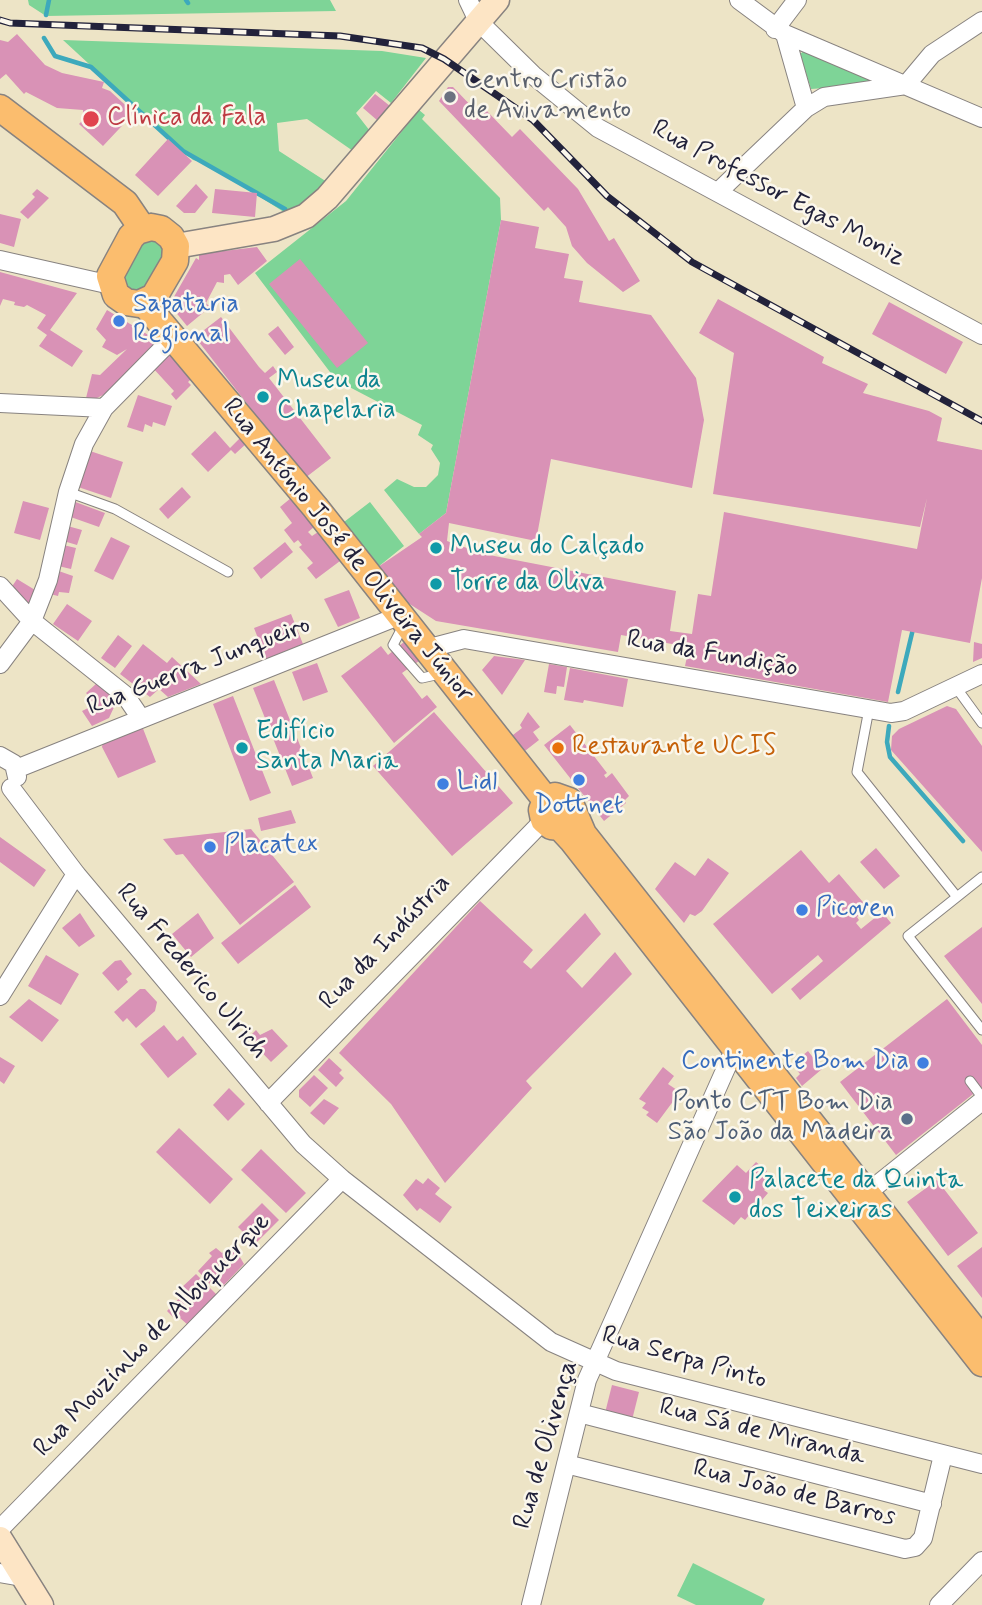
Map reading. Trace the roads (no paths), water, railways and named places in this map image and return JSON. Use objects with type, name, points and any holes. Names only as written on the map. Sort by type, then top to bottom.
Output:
[{"type":"main road","points":[[0,108],[125,203],[142,228]]},
{"type":"main road","points":[[111,285],[110,276],[131,237],[142,228],[161,229],[171,236],[176,246],[175,261],[153,298],[144,303]]},
{"type":"main road","name":"Rua António José de Oliveira Júnior","points":[[111,285],[119,299],[134,304],[144,303],[175,336],[403,618],[556,816],[583,834],[982,1363]]},
{"type":"main road","name":"Rua António José de Oliveira Júnior","points":[[738,1041],[867,1193],[982,1340]]},
{"type":"street","points":[[176,246],[274,229],[306,216],[327,198],[468,7],[498,0]]},
{"type":"street","points":[[739,0],[780,31],[982,118]]},
{"type":"street","points":[[797,0],[780,31],[806,108]]},
{"type":"street","name":"Rua Professor Egas Moniz","points":[[468,7],[533,75],[598,128],[980,330]]},
{"type":"street","points":[[719,191],[806,108],[824,97],[906,85],[932,54],[982,20]]},
{"type":"street","name":"Rua António José de Oliveira Júnior","points":[[0,260],[111,285]]},
{"type":"street","points":[[0,663],[32,621],[48,580],[68,492],[84,444],[104,408],[175,336]]},
{"type":"street","points":[[0,402],[104,408]]},
{"type":"street","points":[[0,586],[32,621],[125,695],[140,717]]},
{"type":"street","name":"Rua Guerra Junqueiro","points":[[16,769],[140,717],[403,618]]},
{"type":"street","name":"Rua da Fundição","points":[[426,649],[464,639],[891,713],[904,711],[982,674]]},
{"type":"street","points":[[0,756],[10,760],[16,769],[16,779],[5,791]]},
{"type":"street","name":"Rua Frederico Ulrich","points":[[5,791],[303,1144],[342,1179]]},
{"type":"street","name":"Rua da Indústria","points":[[268,1103],[556,816]]},
{"type":"street","points":[[0,996],[76,874]]},
{"type":"street","name":"Rua de Olivença","points":[[531,1605],[586,1380],[738,1041]]},
{"type":"street","points":[[867,1193],[982,1099]]},
{"type":"street","name":"Rua Serpa Pinto","points":[[342,1179],[551,1342],[595,1363],[982,1464]]},
{"type":"street","name":"Rua Mouzinho de Albuquerque","points":[[0,1529],[342,1179]]},
{"type":"street","name":"Rua Sá de Miranda","points":[[579,1413],[932,1503]]},
{"type":"street","name":"Rua João de Barros","points":[[566,1464],[905,1549],[915,1547],[923,1538],[943,1455]]},
{"type":"street","points":[[0,1539],[11,1575],[41,1605]]},
{"type":"street","points":[[939,1605],[982,1561]]},
{"type":"lane","points":[[68,492],[116,509],[228,572]]},
{"type":"lane","points":[[403,618],[393,645],[422,678],[445,673]]},
{"type":"lane","points":[[955,686],[982,723]]},
{"type":"lane","points":[[869,709],[857,772],[957,897]]},
{"type":"lane","points":[[982,877],[908,936],[982,1030]]},
{"type":"lane","points":[[970,1081],[982,1099]]},
{"type":"waterway","points":[[46,15],[49,0]]},
{"type":"waterway","points":[[44,38],[55,56],[91,67],[183,151],[285,209],[288,214]]},
{"type":"waterway","points":[[898,692],[913,629]]},
{"type":"waterway","points":[[889,726],[887,742],[890,757],[963,841]]},
{"type":"railway","points":[[0,20],[10,23],[340,36],[422,48],[444,59],[533,120],[607,196],[692,262],[982,421]]},
{"type":"place","name":"Centro Cristão de Avivamento","points":[[450,97]]},
{"type":"place","name":"Clínica da Fala","points":[[91,119]]},
{"type":"place","name":"Sapataria Regional","points":[[119,321]]},
{"type":"place","name":"Museu da Chapelaria","points":[[263,397]]},
{"type":"place","name":"Museu do Calçado","points":[[436,548]]},
{"type":"place","name":"Torre da Oliva","points":[[436,584]]},
{"type":"place","name":"Edifício Santa Maria","points":[[242,748]]},
{"type":"place","name":"Restaurante UCIS","points":[[558,748]]},
{"type":"place","name":"Dottnet","points":[[579,780]]},
{"type":"place","name":"Lidl","points":[[443,784]]},
{"type":"place","name":"Placatex","points":[[210,847]]},
{"type":"place","name":"Picoven","points":[[802,910]]},
{"type":"place","name":"Continente Bom Dia","points":[[923,1063]]},
{"type":"place","name":"Ponto CTT Bom Dia São João da Madeira","points":[[907,1119]]},
{"type":"place","name":"Palacete da Quinta dos Teixeiras","points":[[735,1197]]}]
